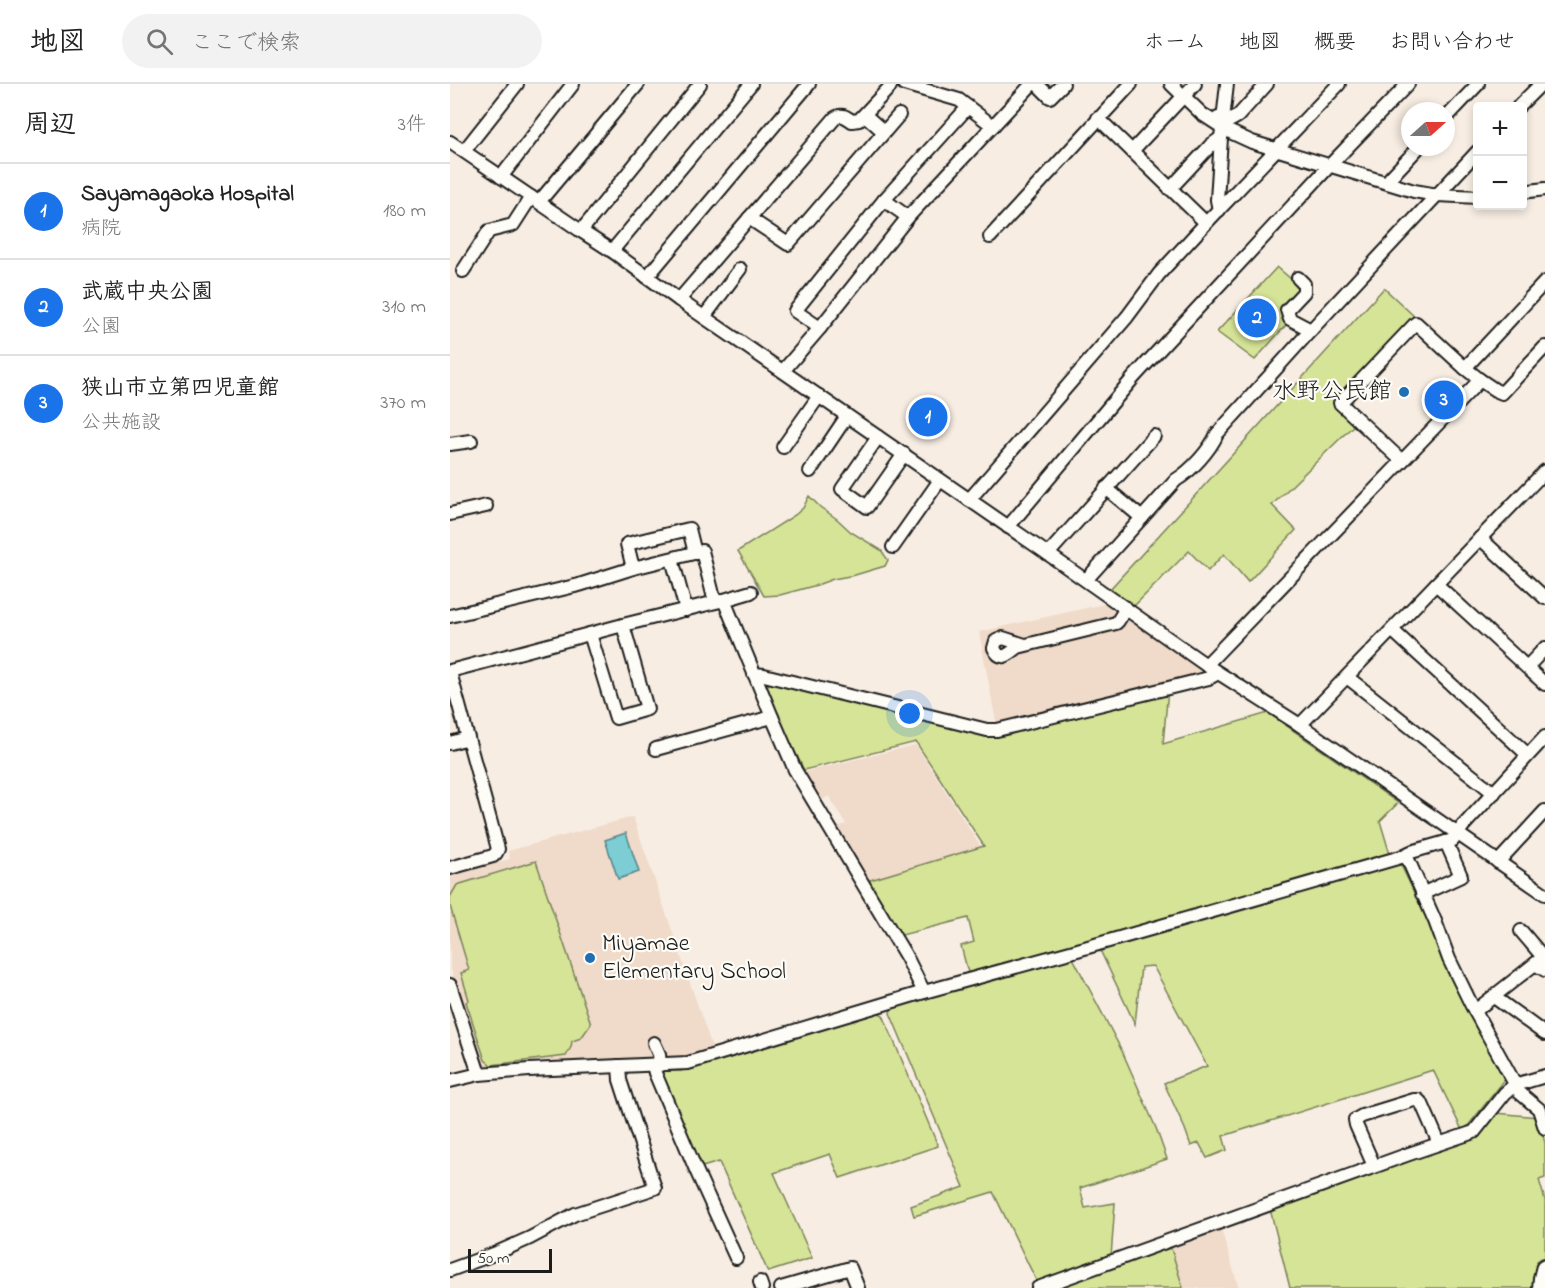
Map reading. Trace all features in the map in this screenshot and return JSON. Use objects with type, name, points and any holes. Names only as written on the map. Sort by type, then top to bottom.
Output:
[{"type":"street","points":[[517,84],[455,149],[612,251],[679,300],[1206,665],[1300,725],[1458,835],[1544,891]]},
{"type":"street","points":[[501,177],[573,84]]},
{"type":"street","points":[[463,271],[489,231],[513,225],[638,84]]},
{"type":"street","points":[[581,231],[700,84]]},
{"type":"street","points":[[612,251],[751,84]]},
{"type":"street","points":[[647,277],[809,84]]},
{"type":"street","points":[[679,300],[835,118],[843,115],[852,121],[859,120],[891,84]]},
{"type":"street","points":[[904,84],[924,86],[959,100],[993,126]]},
{"type":"street","points":[[783,371],[908,217],[1032,84]]},
{"type":"street","points":[[1037,84],[1050,97],[1063,84]]},
{"type":"street","points":[[990,237],[1131,84]]},
{"type":"street","points":[[1172,84],[1187,89],[1224,127]]},
{"type":"street","points":[[1219,210],[1217,200],[1227,84]]},
{"type":"street","points":[[1170,189],[1224,127],[1238,116],[1267,84]]},
{"type":"street","points":[[969,500],[1127,317],[1159,274],[1339,84]]},
{"type":"street","points":[[1008,527],[1134,377],[1408,84]]},
{"type":"street","points":[[1455,108],[1478,84]]},
{"type":"street","points":[[1522,102],[1540,84]]},
{"type":"street","points":[[1132,151],[1187,89]]},
{"type":"street","points":[[820,328],[795,312],[884,200],[968,107]]},
{"type":"street","points":[[865,115],[884,132]]},
{"type":"street","points":[[749,218],[788,244],[899,115]]},
{"type":"street","points":[[1098,118],[1206,223]]},
{"type":"street","points":[[1224,127],[1233,126],[1279,148],[1332,163],[1440,192],[1473,196]]},
{"type":"street","points":[[1390,178],[1411,156]]},
{"type":"street","points":[[1086,580],[1176,480],[1185,475],[1218,434],[1311,330],[1473,156]]},
{"type":"street","points":[[1332,163],[1413,191],[1473,191]]},
{"type":"street","points":[[1527,191],[1545,189]]},
{"type":"street","points":[[1527,197],[1545,195]]},
{"type":"street","points":[[884,200],[908,217]]},
{"type":"street","points":[[704,317],[740,269]]},
{"type":"street","points":[[1298,278],[1304,284],[1304,292],[1287,310],[1290,319],[1311,330]]},
{"type":"street","points":[[1464,368],[1545,282]]},
{"type":"street","points":[[1402,461],[1340,403],[1416,323],[1464,368],[1502,393],[1545,347]]},
{"type":"street","points":[[1206,665],[1480,380]]},
{"type":"street","points":[[783,447],[819,396]]},
{"type":"street","points":[[810,471],[847,416]]},
{"type":"street","points":[[1048,554],[1154,436]]},
{"type":"street","points":[[878,437],[842,489],[867,507],[904,454]]},
{"type":"street","points":[[450,444],[471,441]]},
{"type":"street","points":[[1300,725],[1545,471]]},
{"type":"street","points":[[892,547],[940,480]]},
{"type":"street","points":[[1106,488],[1142,518]]},
{"type":"street","points":[[450,514],[486,506]]},
{"type":"street","points":[[633,568],[627,544],[689,529],[695,553]]},
{"type":"street","points":[[1480,538],[1545,598]]},
{"type":"street","points":[[450,616],[579,585],[633,568],[702,551],[720,601],[795,770],[907,958],[924,992]]},
{"type":"street","points":[[672,559],[686,610]]},
{"type":"street","points":[[1436,584],[1545,684]]},
{"type":"street","points":[[450,868],[493,856],[498,849],[468,738],[453,693],[450,671],[751,592]]},
{"type":"street","points":[[1025,645],[1116,623],[1126,608]]},
{"type":"street","points":[[590,634],[616,718],[647,709],[623,625]]},
{"type":"street","points":[[1392,630],[1528,755]]},
{"type":"street","points":[[1527,666],[1545,648]]},
{"type":"street","points":[[754,674],[987,730],[997,730],[1209,678],[1218,673]]},
{"type":"street","points":[[1347,677],[1494,793]]},
{"type":"street","points":[[656,749],[772,717]]},
{"type":"street","points":[[450,1081],[479,1074],[688,1063],[924,992],[1406,855],[1453,840],[1463,826],[1545,737]]},
{"type":"street","points":[[450,743],[468,738]]},
{"type":"street","points":[[1498,862],[1545,811]]},
{"type":"street","points":[[1422,894],[1461,876],[1446,842]]},
{"type":"street","points":[[1406,855],[1449,958],[1475,1011],[1520,1093],[1539,1109],[1545,1128]]},
{"type":"street","points":[[1475,1011],[1542,962],[1521,931]]},
{"type":"street","points":[[450,985],[479,1074]]},
{"type":"street","points":[[1494,997],[1545,1034]]},
{"type":"street","points":[[654,1043],[659,1054],[655,1073],[735,1258]]},
{"type":"street","points":[[450,1270],[530,1239],[575,1214],[655,1188],[620,1080],[619,1066]]},
{"type":"street","points":[[1038,1288],[1474,1132],[1515,1084],[1545,1076]]},
{"type":"street","points":[[1374,1166],[1356,1125],[1355,1120],[1362,1116],[1418,1100],[1422,1104],[1439,1143]]},
{"type":"street","points":[[1539,1288],[1545,1265]]},
{"type":"street","points":[[781,1288],[808,1284],[850,1268],[858,1288]]},
{"type":"shaded area","points":[[1109,603],[1205,670],[1205,675],[997,726],[979,632]]},
{"type":"shaded area","points":[[916,745],[981,847],[867,881],[834,828],[846,824],[829,796],[822,800],[804,772]]},
{"type":"shaded area","points":[[633,817],[713,1050],[689,1058],[650,1061],[486,1067],[481,1063],[450,966],[450,875],[510,859],[508,851]]},
{"type":"shaded area","points":[[1220,1226],[1239,1288],[1183,1288],[1170,1245]]},
{"type":"green space","points":[[1277,267],[1299,286],[1300,291],[1282,311],[1286,325],[1255,360],[1217,332]]},
{"type":"green space","points":[[1384,288],[1415,317],[1336,403],[1356,423],[1272,505],[1296,530],[1248,582],[1224,554],[1208,571],[1189,551],[1133,607],[1110,589]]},
{"type":"green space","points":[[809,496],[851,532],[881,550],[888,560],[885,566],[855,575],[833,579],[780,595],[764,596],[738,551],[795,515],[803,508]]},
{"type":"green space","points":[[769,681],[989,736],[1011,734],[1168,689],[1163,744],[1268,713],[1398,803],[1380,821],[1392,861],[1399,861],[1451,970],[1507,1077],[1463,1132],[1433,1070],[1223,1136],[1227,1150],[1207,1158],[1199,1143],[1191,1146],[1164,1083],[1207,1066],[1153,966],[1141,967],[1135,1024],[1099,948],[1072,956],[1122,1051],[1167,1159],[1080,1188],[1085,1208],[1115,1203],[1111,1257],[1038,1284],[993,1192],[914,1216],[911,1206],[964,1187],[890,1013],[892,1006],[971,984],[961,946],[974,942],[968,918],[898,936],[867,881],[984,846],[916,742],[804,770],[766,693]]},
{"type":"green space","points":[[536,861],[591,1024],[581,1038],[572,1041],[566,1056],[491,1065],[485,1060],[466,1002],[469,1000],[461,973],[469,970],[450,906],[450,897],[457,885]]},
{"type":"green space","points":[[879,1013],[883,1015],[938,1146],[840,1178],[830,1154],[774,1173],[812,1258],[768,1272],[719,1162],[699,1168],[661,1071],[681,1071]]},
{"type":"green space","points":[[1496,1113],[1538,1117],[1545,1143],[1545,1178],[1539,1180],[1545,1200],[1545,1288],[1290,1288],[1270,1209],[1467,1138]]},
{"type":"green space","points":[[1170,1245],[1183,1288],[1049,1288]]},
{"type":"water","points":[[626,833],[639,872],[618,879],[605,840]]},
{"type":"place","name":"武蔵中央公園","points":[[1257,318]]},
{"type":"place","name":"水野公民館","points":[[1404,392]]},
{"type":"place","name":"狭山市立第四児童館","points":[[1444,400]]},
{"type":"place","name":"Sayamagaoka Hospital","points":[[928,417]]},
{"type":"place","name":"Miyamae Elementary School","points":[[590,958]]}]
